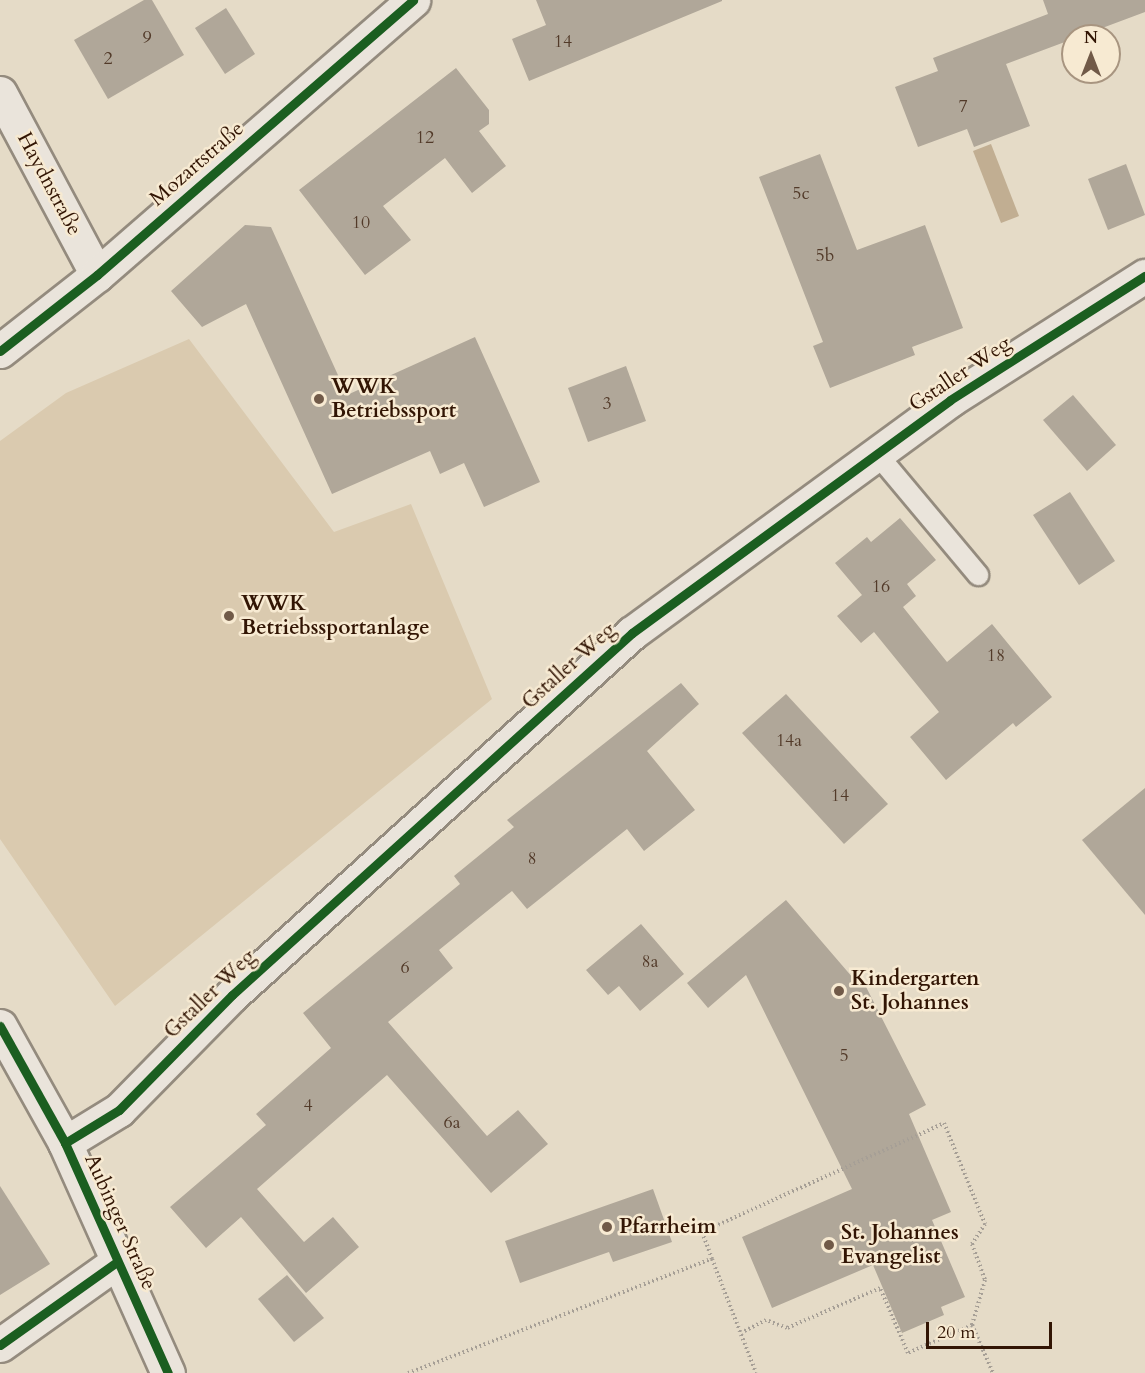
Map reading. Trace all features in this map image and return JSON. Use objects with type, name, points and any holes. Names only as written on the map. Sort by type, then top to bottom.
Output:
[{"type":"street","name":"Mozartstraße","points":[[0,351],[98,275],[413,0]]},
{"type":"street","name":"Haydnstraße","points":[[0,93],[98,275]]},
{"type":"street","name":"Gstaller Weg","points":[[66,1143],[119,1110],[232,994],[632,633],[950,400],[1145,276]]},
{"type":"street","name":"Aubinger Straße","points":[[0,1026],[66,1143],[168,1373]]},
{"type":"street","points":[[0,1345],[117,1262]]},
{"type":"lane","points":[[877,454],[978,575]]},
{"type":"path","points":[[756,1373],[702,1232],[944,1123],[985,1224],[972,1244],[985,1280],[972,1325],[993,1373]]},
{"type":"path","points":[[408,1373],[712,1259]]},
{"type":"path","points":[[742,1332],[766,1320],[787,1328],[880,1288],[908,1353],[972,1325]]},
{"type":"shaded area","points":[[991,144],[1019,216],[1001,223],[973,151]]},
{"type":"shaded area","name":"WWK Betriebssportanlage","points":[[189,339],[334,532],[411,504],[492,699],[115,1006],[0,839],[0,441],[66,393]]},
{"type":"building","points":[[144,0],[152,0],[184,55],[108,99],[74,40]]},
{"type":"building","points":[[536,0],[722,1],[529,81],[512,39],[546,25]]},
{"type":"building","points":[[1043,0],[1145,0],[1145,12],[1113,24],[1061,24],[1061,43],[1006,64],[1030,126],[974,147],[967,129],[918,147],[895,87],[938,71],[933,58],[1048,14]]},
{"type":"building","points":[[226,8],[255,54],[225,74],[195,28]]},
{"type":"building","points":[[456,68],[489,110],[489,124],[479,131],[506,166],[472,193],[445,158],[383,206],[411,240],[365,275],[299,190]]},
{"type":"building","points":[[820,154],[857,250],[925,225],[963,328],[912,347],[915,355],[830,388],[813,346],[823,342],[759,177]]},
{"type":"building","points":[[1126,164],[1145,215],[1108,230],[1088,179]]},
{"type":"building","points":[[245,225],[271,227],[347,395],[475,337],[540,482],[484,507],[464,463],[440,474],[430,451],[332,494],[246,304],[202,327],[171,291]]},
{"type":"building","points":[[626,366],[646,421],[588,442],[568,388]]},
{"type":"building","points":[[1073,395],[1116,445],[1087,471],[1043,420]]},
{"type":"building","points":[[1070,492],[1115,561],[1079,585],[1033,515]]},
{"type":"building","points":[[900,518],[936,560],[907,584],[916,596],[903,607],[947,662],[992,624],[1052,697],[1016,727],[1013,723],[946,780],[910,737],[939,712],[874,632],[861,643],[837,616],[862,595],[835,563],[867,537],[871,542]]},
{"type":"building","points":[[681,683],[699,704],[647,751],[695,810],[644,851],[627,829],[527,909],[512,891],[439,950],[453,968],[388,1022],[487,1136],[518,1110],[548,1144],[491,1193],[387,1075],[257,1189],[304,1242],[333,1217],[359,1247],[306,1293],[241,1217],[206,1248],[170,1207],[266,1125],[256,1114],[331,1048],[303,1013],[460,884],[454,876],[514,827],[507,820]]},
{"type":"building","points":[[786,694],[888,804],[844,844],[742,733]]},
{"type":"building","points":[[1145,788],[1145,915],[1082,840]]},
{"type":"building","points":[[786,900],[853,978],[860,975],[926,1105],[909,1114],[951,1212],[932,1220],[965,1297],[941,1307],[944,1315],[902,1333],[873,1265],[772,1308],[742,1237],[852,1189],[746,975],[708,1008],[687,983]]},
{"type":"building","points":[[641,924],[684,974],[640,1011],[619,986],[608,995],[586,970]]},
{"type":"building","points":[[0,1186],[50,1264],[0,1295]]},
{"type":"building","name":"Pfarrheim","points":[[653,1189],[672,1242],[613,1262],[609,1252],[520,1283],[505,1241]]},
{"type":"building","points":[[287,1275],[324,1318],[294,1342],[258,1299]]},
{"type":"cycle path","points":[[0,351],[97,275],[413,0]]},
{"type":"cycle path","points":[[65,1143],[119,1110],[232,995],[632,633],[950,400],[1145,276]]},
{"type":"cycle path","points":[[0,1026],[65,1143],[168,1373]]},
{"type":"cycle path","points":[[0,1345],[117,1262]]},
{"type":"place","name":"WWK Betriebssport","points":[[319,399]]},
{"type":"place","name":"WWK Betriebssportanlage","points":[[229,616]]},
{"type":"place","name":"Kindergarten St. Johannes","points":[[839,991]]},
{"type":"place","name":"Pfarrheim","points":[[607,1227]]},
{"type":"place","name":"St. Johannes Evangelist","points":[[829,1245]]}]
